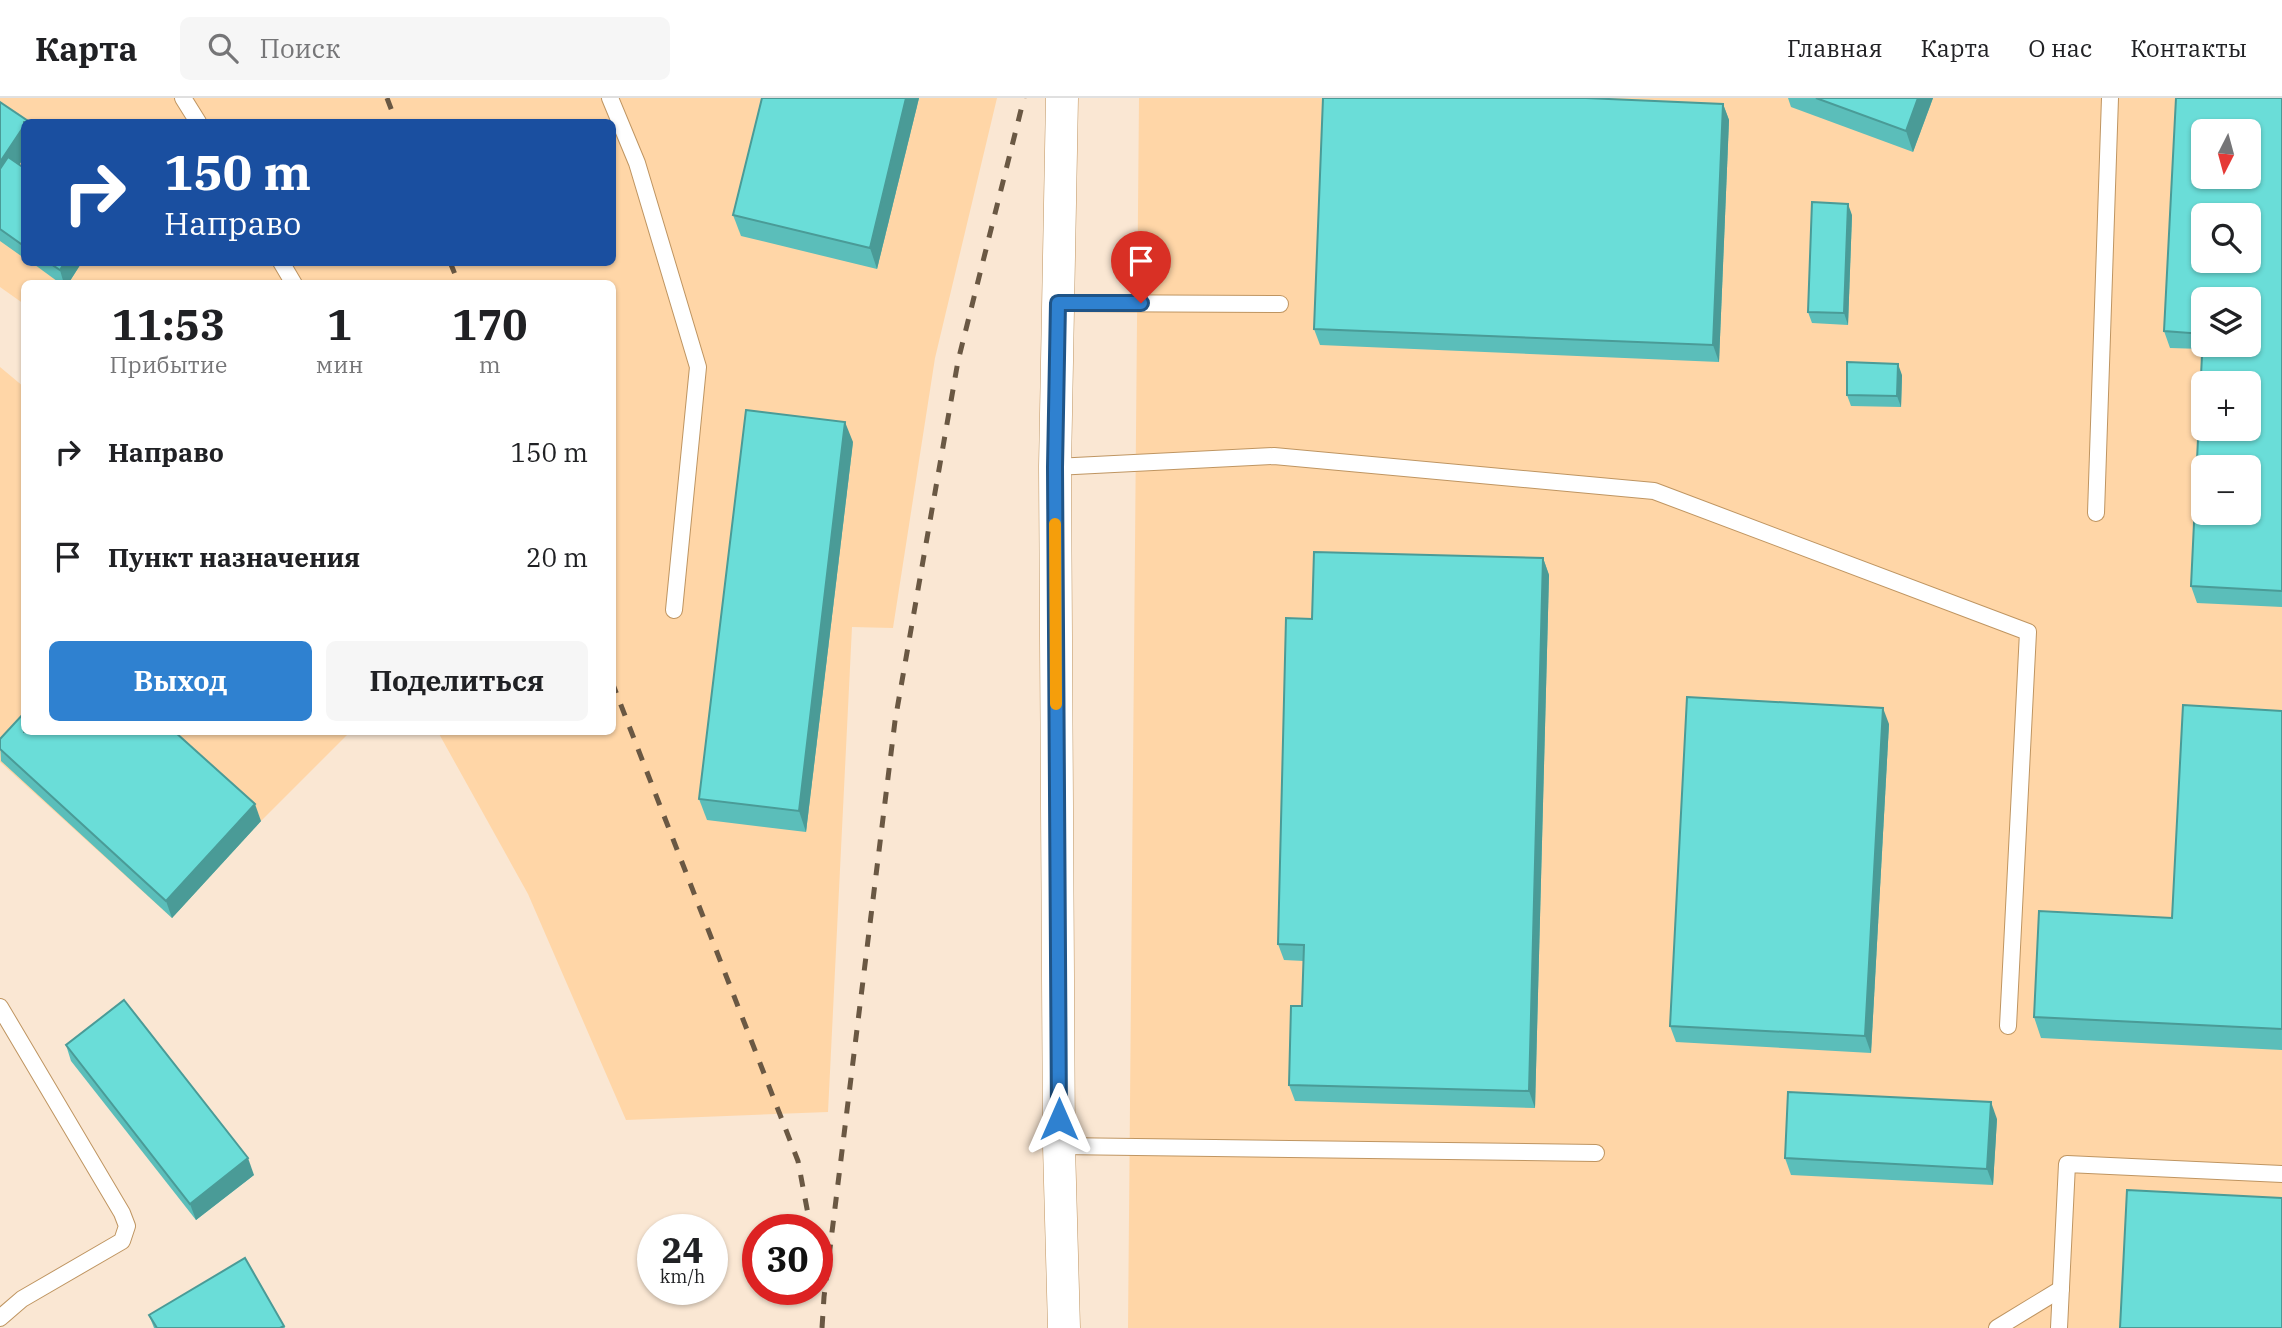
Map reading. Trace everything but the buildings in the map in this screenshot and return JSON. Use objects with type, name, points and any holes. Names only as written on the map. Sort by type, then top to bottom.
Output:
[{"type":"street","points":[[1062,98],[1055,467],[1059,1146],[1064,1328]]},
{"type":"lane","points":[[183,98],[196,119]]},
{"type":"lane","points":[[610,98],[637,163],[698,367],[674,610]]},
{"type":"lane","points":[[2096,513],[2110,98]]},
{"type":"lane","points":[[1058,303],[1279,304]]},
{"type":"lane","points":[[1055,467],[1274,456],[1654,491],[2028,632],[2008,1026]]},
{"type":"lane","points":[[0,1007],[116,1201],[127,1226],[122,1241],[22,1299],[0,1318]]},
{"type":"lane","points":[[1059,1146],[1596,1153]]},
{"type":"lane","points":[[2059,1328],[2067,1164],[2282,1174]]},
{"type":"lane","points":[[1997,1328],[2061,1289]]},
{"type":"shaded area","points":[[0,98],[997,98],[935,358],[893,628],[852,627],[828,1112],[626,1120],[528,894],[440,735],[616,735],[616,280],[21,280],[21,302],[0,287]]},
{"type":"shaded area","points":[[1139,98],[2282,98],[2282,1328],[1128,1328]]},
{"type":"shaded area","points":[[0,367],[21,384],[21,735],[347,735],[261,821],[172,918],[0,762]]},
{"type":"railway","points":[[387,98],[395,119]]},
{"type":"railway","points":[[822,1328],[895,721],[958,361],[1024,98]]},
{"type":"railway","points":[[452,266],[457,280]]},
{"type":"railway","points":[[616,692],[798,1161],[808,1214]]},
{"type":"slow traffic","points":[[1055,524],[1056,704]]},
{"type":"route","points":[[1059,1119],[1055,467],[1058,303],[1141,303]]}]
